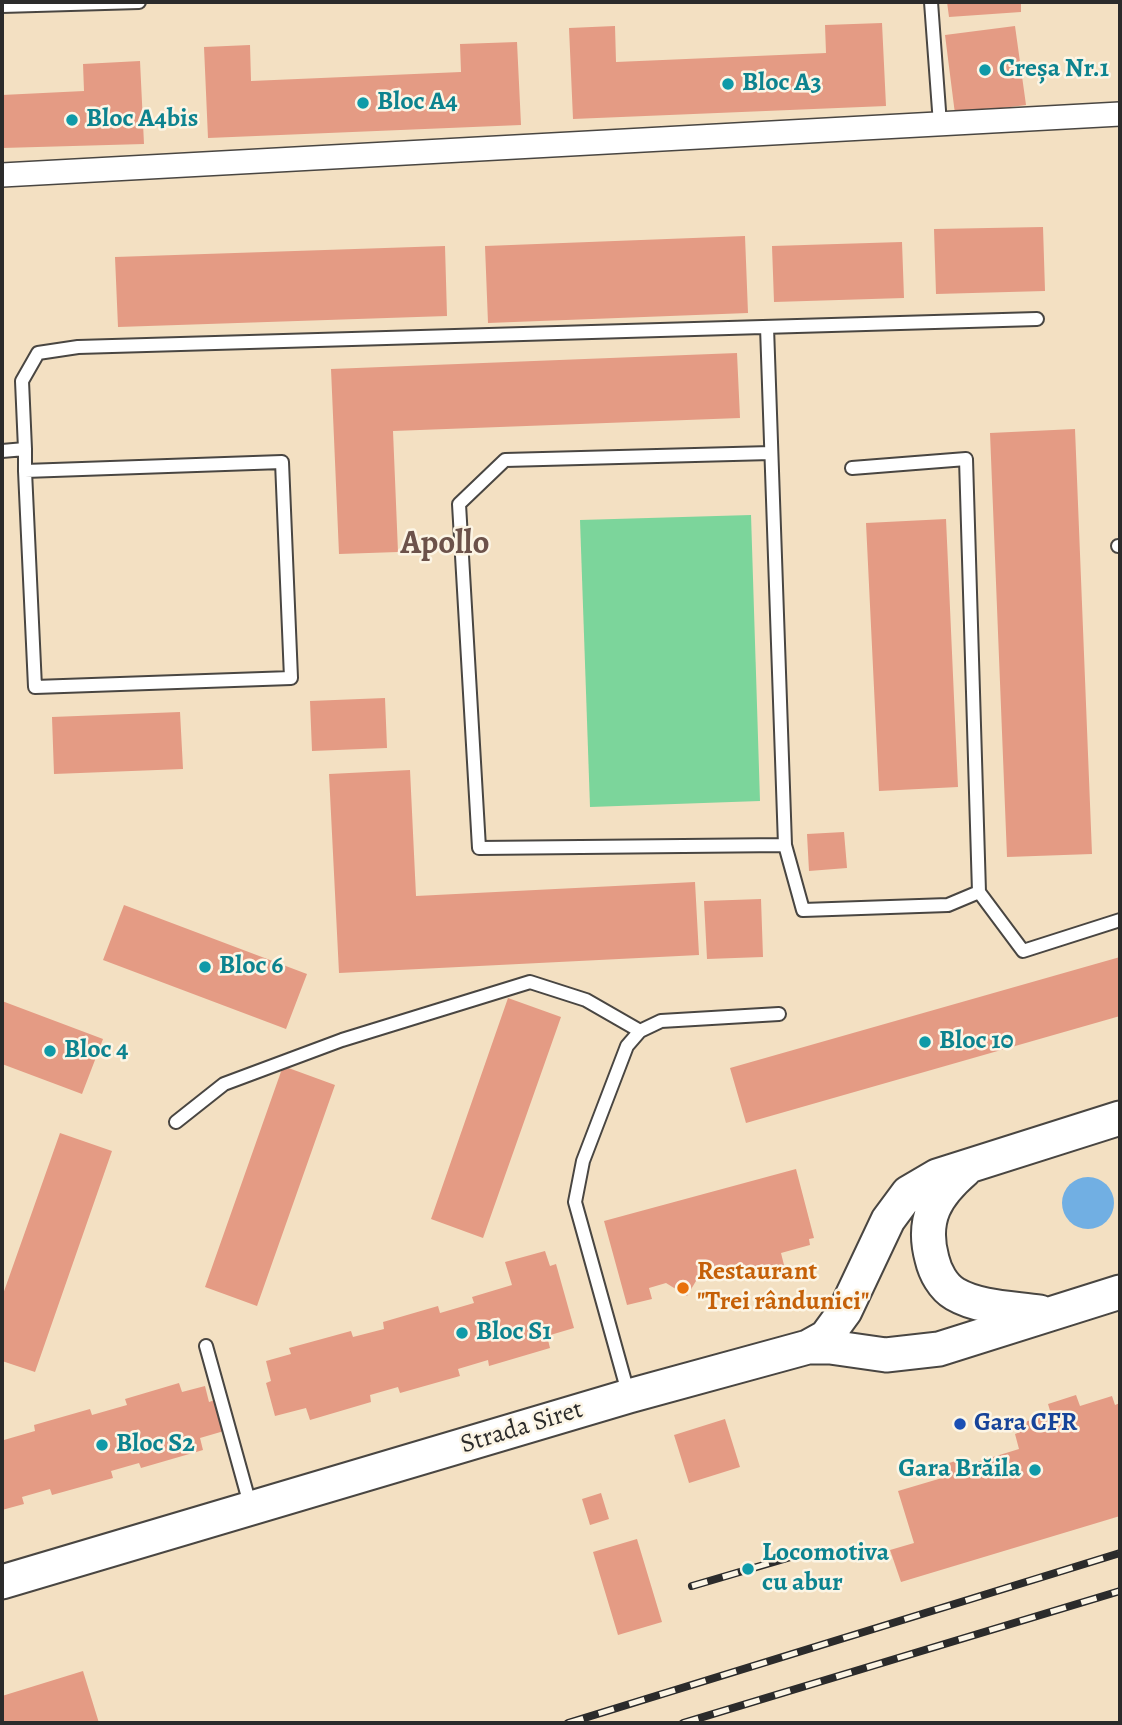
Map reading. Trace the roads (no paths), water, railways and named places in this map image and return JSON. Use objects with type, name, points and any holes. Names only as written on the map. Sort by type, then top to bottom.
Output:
[{"type":"street","points":[[2,175],[1120,114]]},
{"type":"street","points":[[808,1347],[825,1337],[845,1311],[888,1220],[908,1194],[937,1176],[1120,1118]]},
{"type":"street","name":"Strada Siret","points":[[970,1166],[949,1184],[931,1213],[927,1230],[929,1248],[938,1274],[954,1293],[967,1300],[1048,1314]]},
{"type":"street","name":"Strada Siret","points":[[2,1582],[629,1396],[808,1347],[830,1347],[886,1355],[939,1349],[1120,1292]]},
{"type":"lane","points":[[2,6],[139,2]]},
{"type":"lane","points":[[931,2],[940,124]]},
{"type":"lane","points":[[25,471],[282,462],[291,678],[35,687],[25,471],[22,381],[38,353],[78,347],[1037,319]]},
{"type":"lane","points":[[767,327],[785,845],[803,910],[947,905],[979,892]]},
{"type":"lane","points":[[2,451],[25,449]]},
{"type":"lane","points":[[771,453],[505,460],[459,504],[479,848],[785,845]]},
{"type":"lane","points":[[852,468],[966,459],[979,892],[1023,951],[1120,920]]},
{"type":"lane","points":[[176,1122],[224,1084],[342,1040],[530,982],[586,1000],[640,1031]]},
{"type":"lane","points":[[629,1396],[575,1202],[583,1161],[612,1084],[627,1046],[640,1031],[661,1021],[779,1014]]},
{"type":"lane","points":[[206,1346],[251,1508]]},
{"type":"water","points":[[1088,1177],[1107,1184],[1114,1203],[1107,1222],[1088,1229],[1069,1222],[1062,1203],[1069,1184]]},
{"type":"railway","points":[[568,1723],[1120,1553]]},
{"type":"railway","points":[[692,1586],[801,1554]]},
{"type":"railway","points":[[683,1723],[1120,1591]]},
{"type":"place","name":"Creșa Nr.1","points":[[985,70]]},
{"type":"place","name":"Bloc A3","points":[[728,84]]},
{"type":"place","name":"Bloc A4","points":[[363,103]]},
{"type":"place","name":"Bloc A4bis","points":[[72,120]]},
{"type":"place","name":"Bloc 6","points":[[205,967]]},
{"type":"place","name":"Bloc 10","points":[[925,1042]]},
{"type":"place","name":"Bloc 4","points":[[50,1051]]},
{"type":"place","name":"Restaurant \"Trei rândunici\"","points":[[683,1288]]},
{"type":"place","name":"Bloc S1","points":[[462,1333]]},
{"type":"place","name":"Gara CFR","points":[[960,1424]]},
{"type":"place","name":"Bloc S2","points":[[102,1445]]},
{"type":"place","name":"Gara Brăila","points":[[1035,1470]]},
{"type":"place","name":"Locomotiva cu abur","points":[[748,1569]]},
{"type":"district","name":"Apollo","points":[[445,545]]}]
